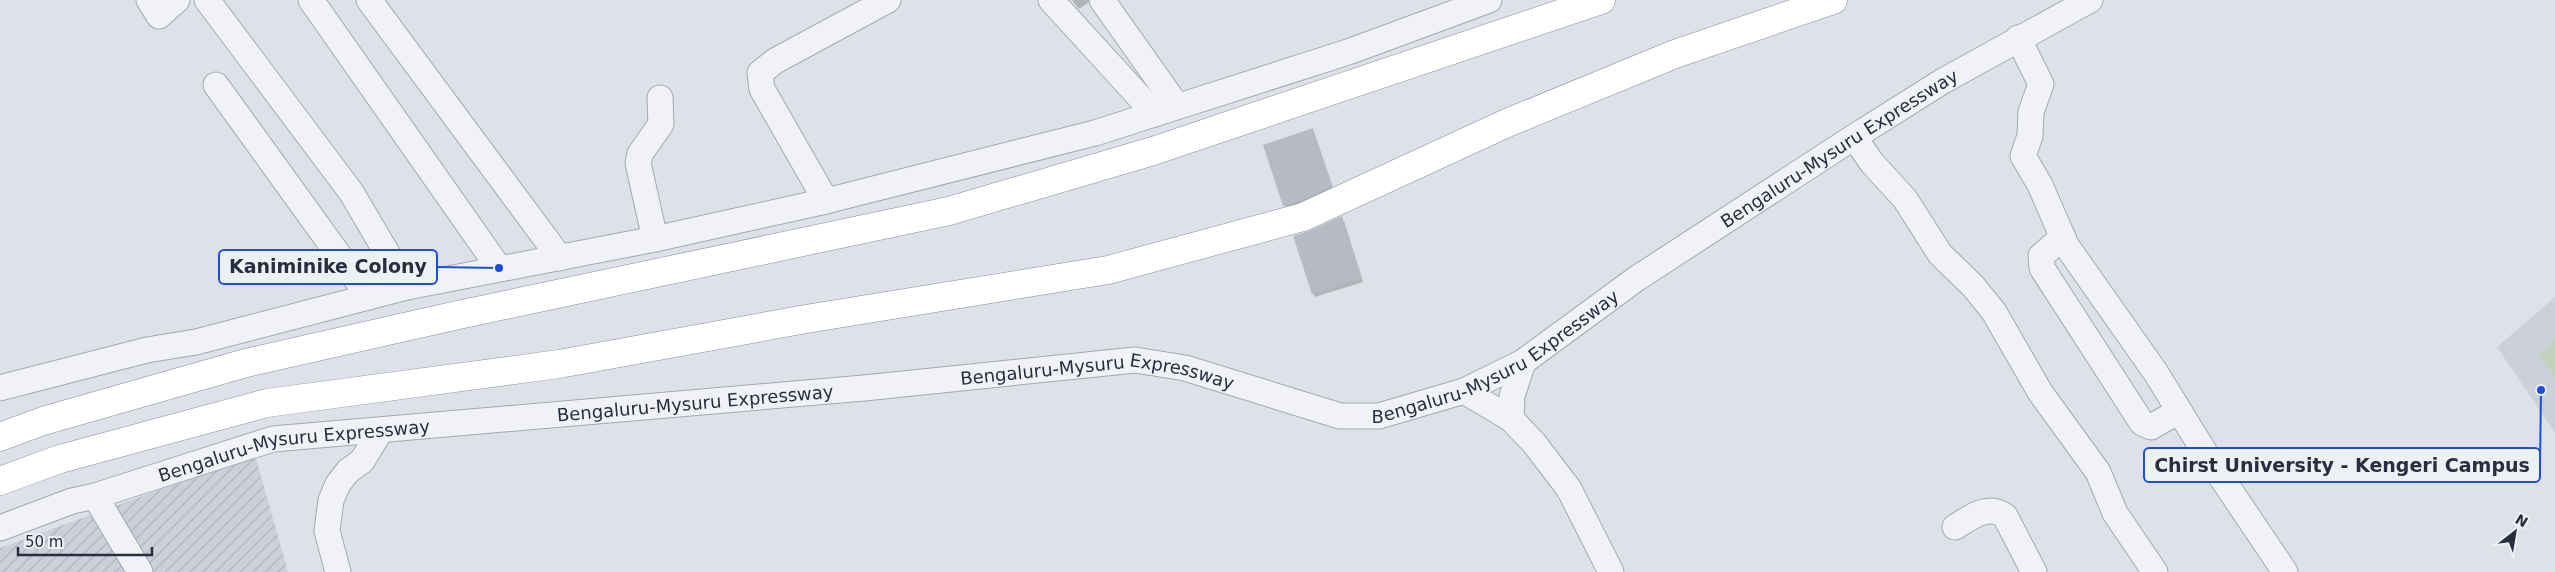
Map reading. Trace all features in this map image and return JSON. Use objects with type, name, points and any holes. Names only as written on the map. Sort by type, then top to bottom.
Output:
[{"type":"highway","points":[[0,437],[43,421],[246,363],[458,315],[949,210],[1153,151],[1601,0]]},
{"type":"highway","points":[[0,481],[60,459],[268,403],[559,364],[806,319],[1108,270],[1303,217],[1507,123],[1657,61],[1833,0]]},
{"type":"street","points":[[149,0],[158,16],[177,0]]},
{"type":"street","points":[[207,0],[351,192],[407,287]]},
{"type":"street","points":[[311,0],[499,268]]},
{"type":"street","points":[[369,0],[560,258]]},
{"type":"street","points":[[826,201],[762,88],[760,73],[775,61],[888,0]]},
{"type":"street","points":[[1050,0],[1166,110]]},
{"type":"street","points":[[1102,0],[1166,110]]},
{"type":"street","points":[[0,388],[147,350],[196,342],[407,287],[499,268],[655,240],[826,201],[1094,133],[1348,52],[1489,0]]},
{"type":"street","name":"Bengaluru-Mysuru Expressway","points":[[0,528],[72,501],[95,496],[274,439],[470,420],[864,388],[1134,360],[1185,368],[1340,416],[1379,416],[1464,391],[1523,362],[1636,279],[1854,137],[2018,38],[2090,0]]},
{"type":"street","points":[[2018,38],[2041,84],[2031,112],[2030,136],[2023,156],[2040,185],[2063,237],[2089,279],[2156,373],[2285,572]]},
{"type":"street","points":[[216,85],[369,297]]},
{"type":"street","points":[[655,240],[638,162],[640,154],[661,124],[660,98]]},
{"type":"street","points":[[1854,137],[1872,163],[1904,199],[1940,254],[1973,286],[1994,312],[2040,392],[2098,472],[2115,513],[2155,572]]},
{"type":"street","points":[[2063,237],[2041,256],[2042,268],[2142,423],[2151,427],[2179,411]]},
{"type":"street","points":[[1511,419],[1512,396],[1523,362]]},
{"type":"street","points":[[1464,391],[1511,419],[1534,443],[1569,489],[1611,572]]},
{"type":"street","points":[[338,572],[327,531],[331,500],[338,484],[348,471],[362,461],[381,430]]},
{"type":"street","points":[[95,496],[140,572]]},
{"type":"street","points":[[1955,527],[1976,514],[1990,510],[1999,512],[2005,516],[2034,572]]},
{"type":"shaded area","points":[[2555,297],[2555,433],[2497,347]]},
{"type":"shaded area","points":[[255,455],[288,572],[0,572],[0,548]]},
{"type":"green space","points":[[2555,340],[2555,376],[2537,355]]},
{"type":"building","points":[[1313,128],[1332,186],[1298,202],[1283,206],[1263,145]]},
{"type":"building","points":[[1342,216],[1362,278],[1312,294],[1293,236]]},
{"type":"place","name":"Kaniminike Colony","points":[[499,268]]},
{"type":"place","name":"Chirst University - Kengeri Campus","points":[[2541,390]]}]
